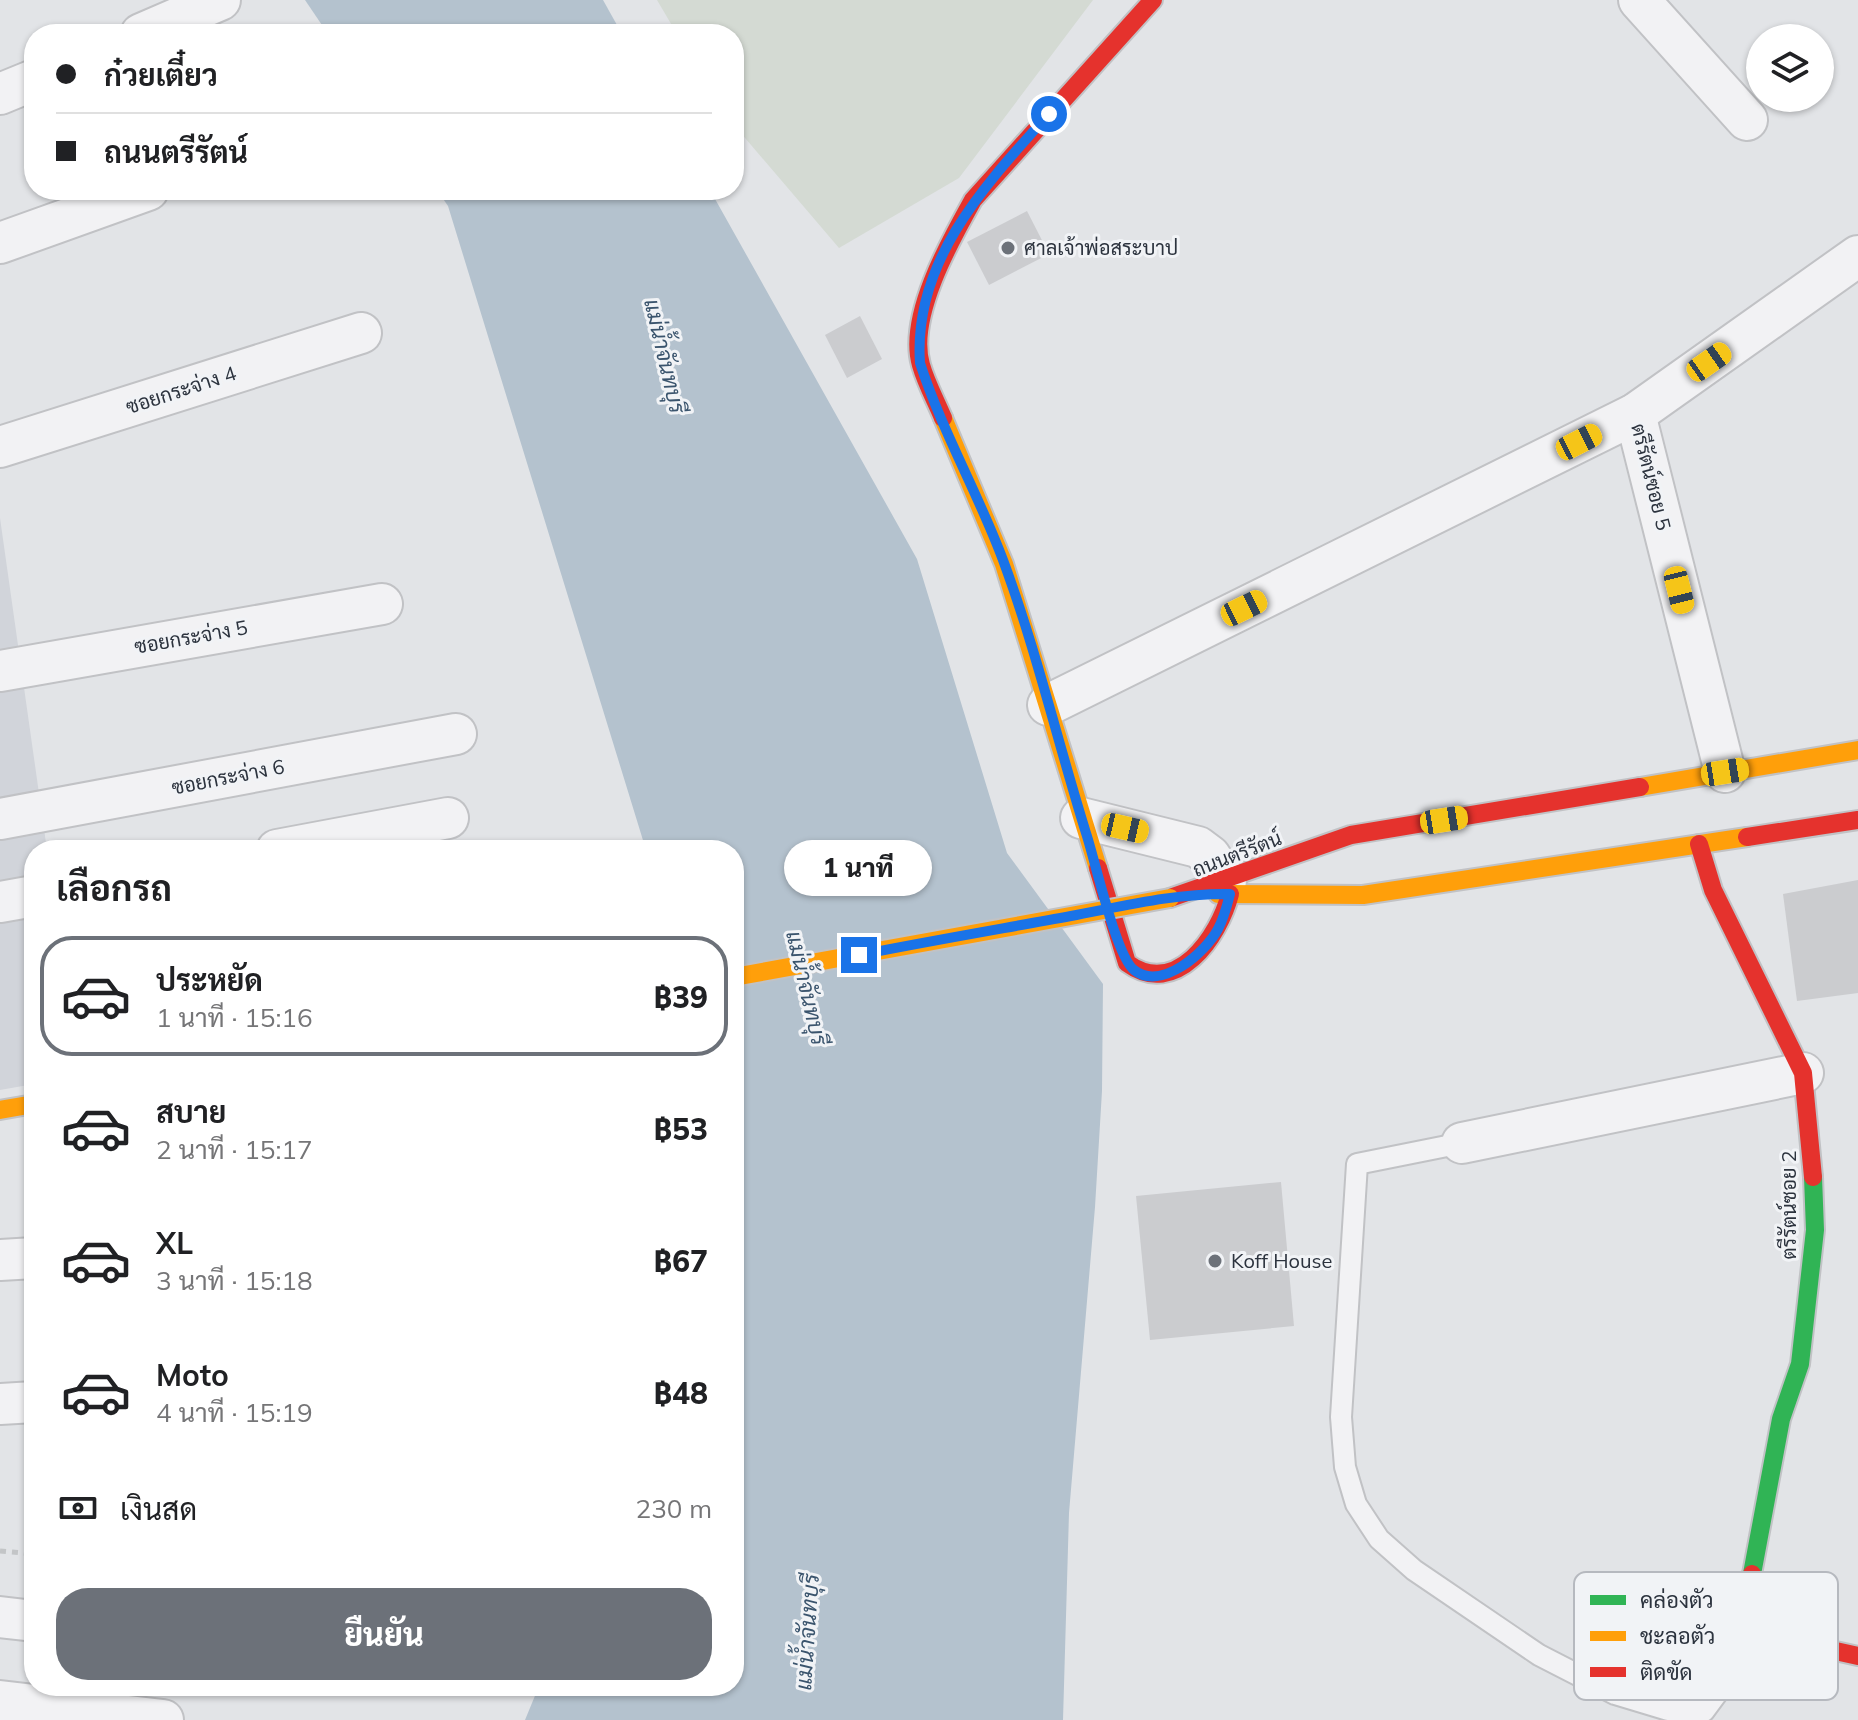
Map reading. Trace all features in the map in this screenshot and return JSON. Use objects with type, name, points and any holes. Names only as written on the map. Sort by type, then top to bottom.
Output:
[{"type":"street","points":[[164,24],[220,0]]},
{"type":"street","points":[[1081,818],[1198,847],[1215,863],[1218,929],[1199,953],[1159,975],[1136,972],[1121,951],[1004,564],[927,386],[920,363],[918,337],[937,271],[973,200],[1153,0]]},
{"type":"street","points":[[1639,0],[1747,120]]},
{"type":"street","points":[[0,94],[24,84]]},
{"type":"street","points":[[0,243],[120,200]]},
{"type":"street","points":[[1048,705],[1635,414],[1858,256]]},
{"type":"street","name":"ซอยกระจ่าง 4","points":[[0,447],[361,333]]},
{"type":"street","name":"ตรีรัตน์ซอย 5","points":[[1635,414],[1725,772]]},
{"type":"street","name":"ซอยกระจ่าง 5","points":[[0,671],[382,604]]},
{"type":"street","name":"ซอยกระจ่าง 6","points":[[0,819],[456,734]]},
{"type":"street","name":"ถนนตรีรัตน์","points":[[1216,889],[1351,835],[1858,750]]},
{"type":"street","points":[[330,840],[448,818]]},
{"type":"street","name":"ถนนตรีรัตน์","points":[[1216,889],[1363,895],[1858,820]]},
{"type":"street","name":"ตรีรัตน์ซอย 2","points":[[1699,844],[1713,890],[1803,1073],[1812,1151],[1815,1230],[1800,1364],[1781,1419],[1752,1572]]},
{"type":"street","points":[[744,975],[1216,889]]},
{"type":"street","points":[[0,902],[24,898]]},
{"type":"street","points":[[1462,1143],[1803,1073]]},
{"type":"street","points":[[0,1110],[24,1106]]},
{"type":"street","points":[[0,1260],[24,1259]]},
{"type":"street","points":[[0,1404],[24,1403]]},
{"type":"street","points":[[0,1617],[24,1620]]},
{"type":"street","points":[[1838,1652],[1858,1656]]},
{"type":"street","points":[[0,1701],[163,1720]]},
{"type":"lane","points":[[1462,1143],[1357,1164],[1341,1417],[1345,1467],[1356,1504],[1379,1539],[1414,1570],[1539,1655],[1574,1673]]},
{"type":"lane","points":[[1635,1700],[1668,1710],[1704,1711],[1712,1700]]},
{"type":"path","points":[[0,1551],[24,1553]]},
{"type":"shaded area","points":[[657,0],[1093,0],[959,178],[839,248],[744,137],[744,24],[671,24]]},
{"type":"shaded area","points":[[0,518],[46,840],[24,840],[24,1086],[0,1090]]},
{"type":"water","points":[[305,0],[603,0],[616,24],[321,24]]},
{"type":"water","name":"แม่น้ำจันทบุรี","points":[[444,200],[716,200],[917,559],[1007,853],[1103,984],[1102,1091],[1095,1207],[1069,1513],[1063,1720],[525,1720],[535,1696],[744,1696],[744,840],[643,840]]},
{"type":"building","name":"ศาลเจ้าพ่อสระบาป","points":[[1027,211],[1049,254],[989,285],[967,242]]},
{"type":"building","points":[[860,316],[882,359],[847,378],[825,335]]},
{"type":"building","points":[[1858,880],[1858,993],[1797,1001],[1783,894]]},
{"type":"building","name":"Koff House","points":[[1281,1182],[1294,1326],[1150,1340],[1136,1196]]},
{"type":"traffic: fast","points":[[1752,1572],[1781,1419],[1800,1364],[1815,1230],[1813,1177]]},
{"type":"traffic: slow","points":[[943,418],[1004,564],[1098,868]]},
{"type":"traffic: slow","points":[[1640,787],[1858,750]]},
{"type":"traffic: slow","points":[[1218,894],[1363,895],[1747,837]]},
{"type":"traffic: slow","points":[[744,975],[1170,898]]},
{"type":"traffic: slow","points":[[0,1110],[24,1106]]},
{"type":"traffic: jam","points":[[943,418],[923,372],[918,346],[925,303],[953,236],[973,200],[1153,0]]},
{"type":"traffic: jam","points":[[1170,898],[1351,835],[1640,787]]},
{"type":"traffic: jam","points":[[1747,837],[1858,820]]},
{"type":"traffic: jam","points":[[1699,844],[1713,890],[1803,1073],[1813,1177]]},
{"type":"traffic: jam","points":[[1098,868],[1127,963],[1145,972],[1162,973],[1178,968],[1193,958],[1216,928],[1230,894]]},
{"type":"traffic: jam","points":[[1838,1652],[1858,1656]]},
{"type":"place","name":"ศาลเจ้าพ่อสระบาป","points":[[1008,248]]},
{"type":"place","name":"Koff House","points":[[1215,1261]]},
{"type":"route","points":[[859,955],[1046,920],[1077,915],[1108,909],[1139,903],[1170,898],[1192,893],[1230,894],[1218,929],[1199,953],[1185,964],[1159,975],[1146,976],[1127,963],[1121,951],[1114,927],[1107,903],[1093,855],[1081,818],[1048,705],[1004,564],[983,508],[927,386],[920,363],[918,337],[923,312],[952,236],[973,200],[1049,114]]}]
